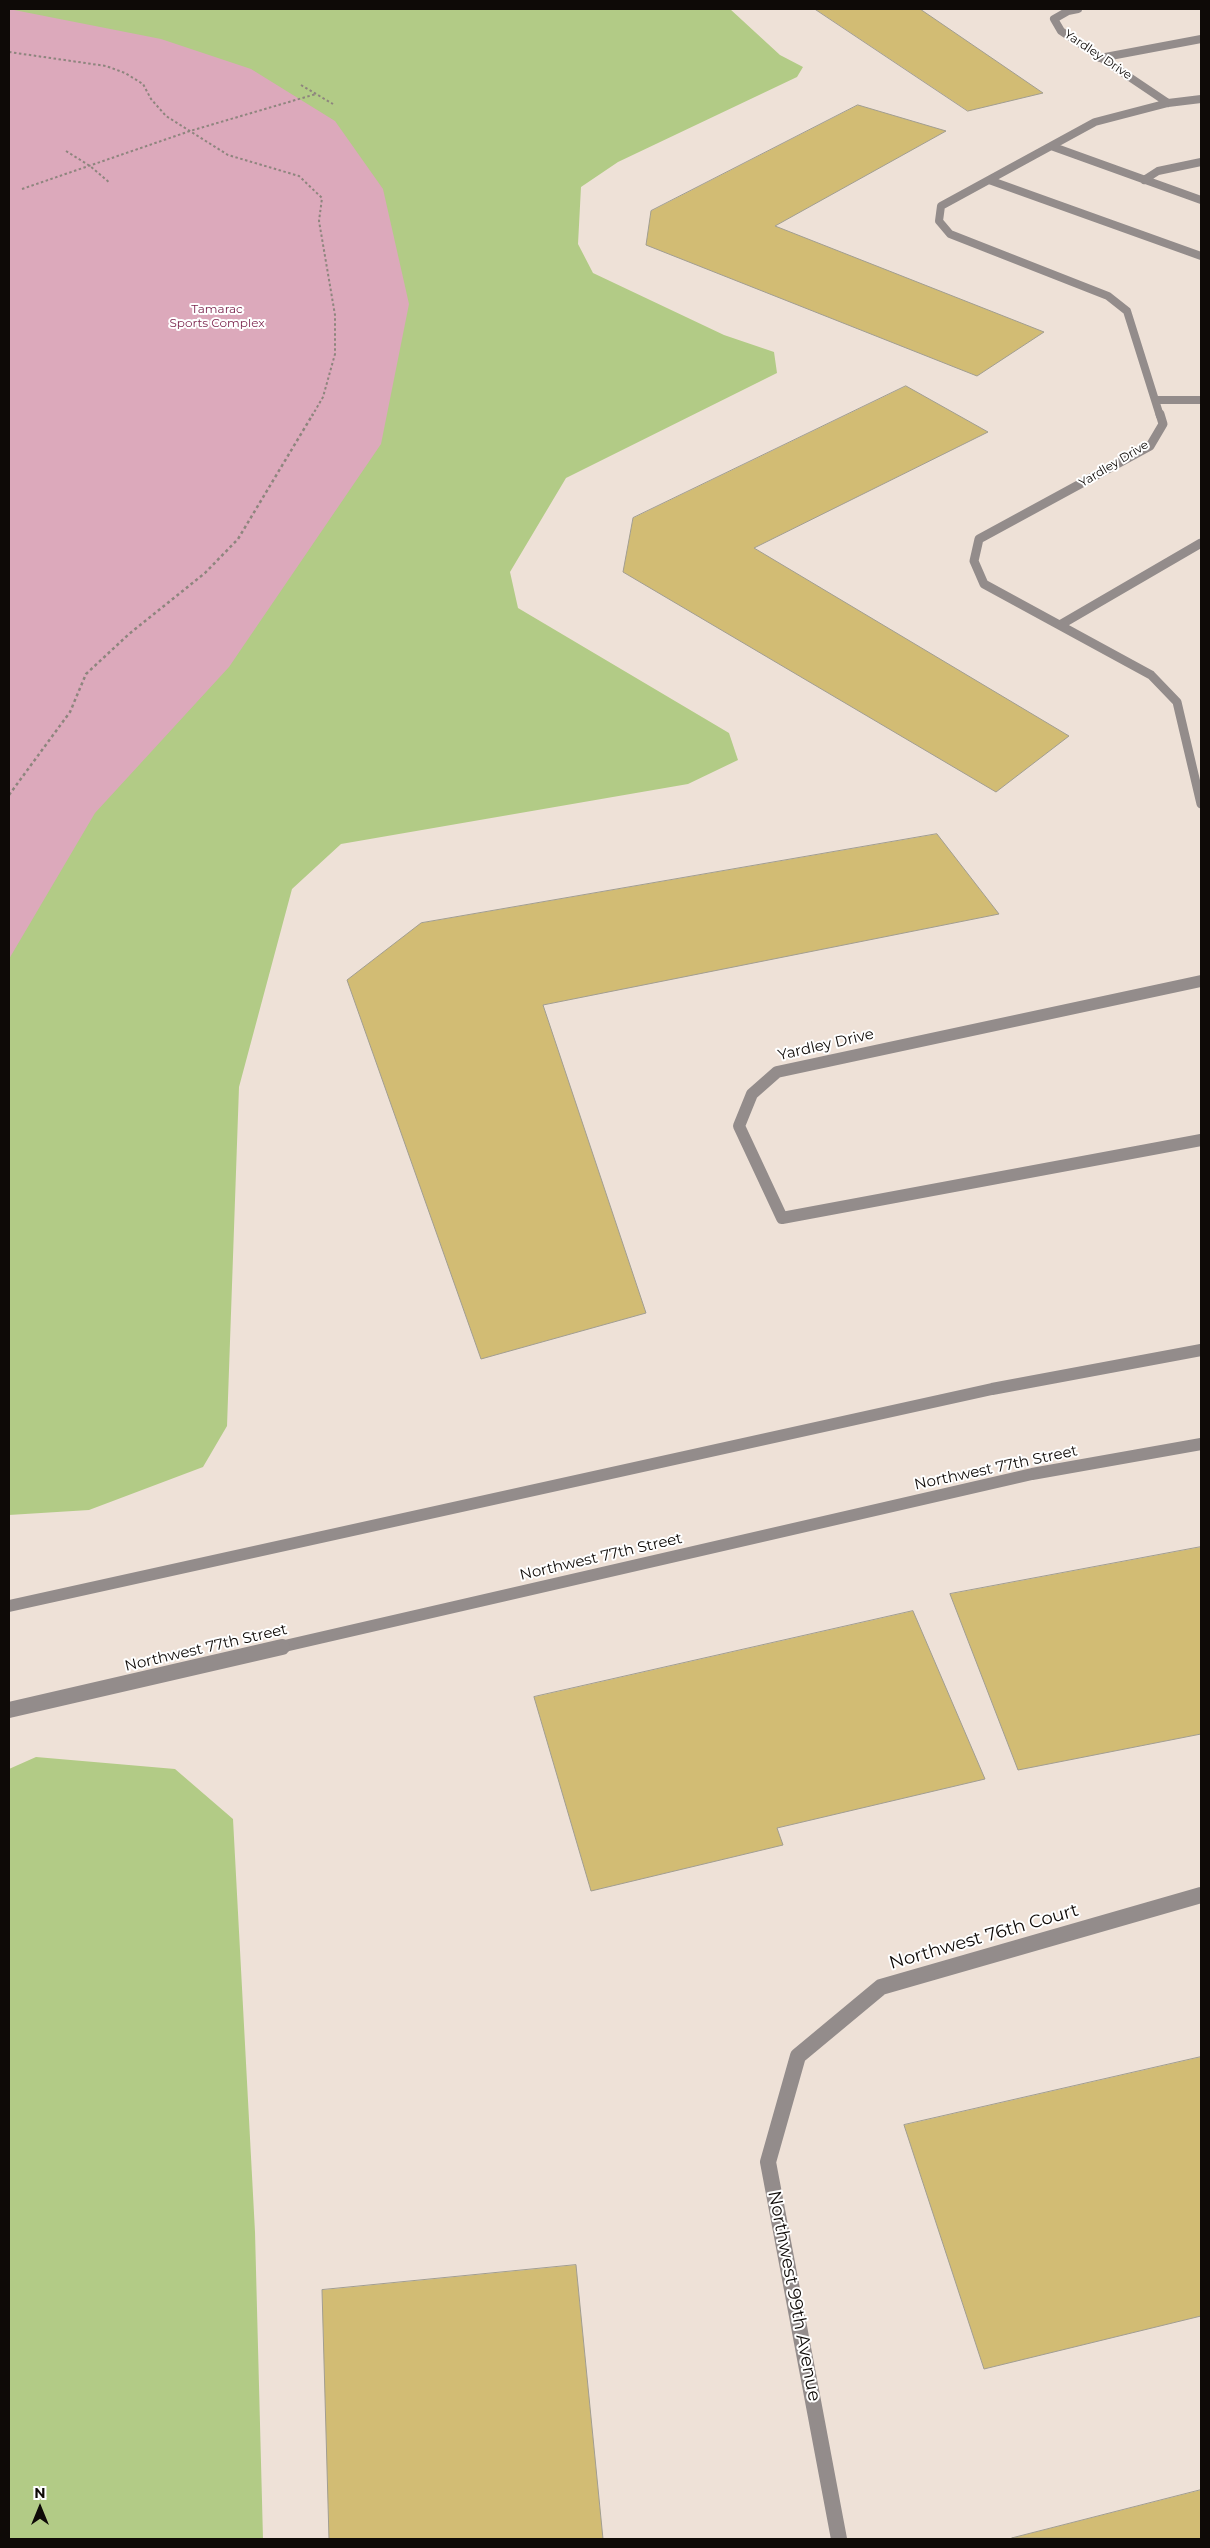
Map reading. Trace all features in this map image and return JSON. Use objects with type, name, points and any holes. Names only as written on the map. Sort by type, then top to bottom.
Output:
[{"type":"street","name":"Yardley Drive","points":[[1078,9],[1068,10],[1054,19],[1061,31],[1168,103]]},
{"type":"street","points":[[1100,58],[1201,40]]},
{"type":"street","name":"Yardley Drive","points":[[1201,99],[1168,103],[1095,122],[941,206],[939,221],[950,234],[1108,296],[1127,311],[1163,424],[1150,446],[979,540],[974,561],[984,584],[1151,674],[1177,702],[1201,804]]},
{"type":"street","points":[[1051,146],[1201,200]]},
{"type":"street","points":[[1144,180],[1158,172],[1201,162]]},
{"type":"street","points":[[988,180],[1201,256]]},
{"type":"street","points":[[1156,400],[1201,400]]},
{"type":"street","points":[[1060,625],[1201,543]]},
{"type":"street","name":"Yardley Drive","points":[[1201,982],[777,1072],[752,1094],[739,1126],[782,1218],[1201,1140]]},
{"type":"street","points":[[9,1606],[992,1389],[1201,1350]]},
{"type":"street","name":"Northwest 77th Street","points":[[9,1710],[1032,1474],[1201,1444]]},
{"type":"street","name":"Northwest 76th Court","points":[[798,2056],[881,1987],[1201,1895]]},
{"type":"street","name":"Northwest 99th Avenue","points":[[798,2056],[768,2162],[839,2539]]},
{"type":"path","points":[[9,52],[106,66],[125,73],[143,84],[151,98],[166,116],[228,155],[299,176],[322,198],[319,221],[335,315],[335,354],[323,398],[238,539],[205,573],[129,634],[86,674],[70,712],[9,795]]},
{"type":"path","points":[[301,85],[333,104]]},
{"type":"path","points":[[22,189],[190,131],[316,94]]},
{"type":"path","points":[[66,151],[90,166],[110,183]]},
{"type":"green space","name":"Tamarac Sports Complex","points":[[9,9],[33,9],[179,37],[293,76],[403,176],[433,336],[357,540],[9,1005]]},
{"type":"shaded area","points":[[9,9],[730,9],[780,55],[803,67],[797,77],[618,162],[581,187],[578,244],[593,273],[724,335],[774,352],[777,373],[566,478],[510,572],[518,608],[729,733],[738,760],[688,784],[341,844],[292,889],[239,1087],[227,1426],[203,1467],[89,1510],[9,1515],[9,959],[95,813],[229,667],[381,444],[409,304],[383,189],[335,121],[251,69],[161,39]]},
{"type":"shaded area","points":[[36,1757],[175,1769],[233,1819],[255,2232],[263,2539],[9,2539],[9,1769]]},
{"type":"building","points":[[815,9],[920,9],[1043,93],[968,111]]},
{"type":"building","points":[[858,105],[946,131],[775,226],[1044,332],[977,376],[646,245],[651,211]]},
{"type":"building","points":[[906,386],[988,432],[754,548],[1069,736],[996,792],[623,572],[633,518]]},
{"type":"building","points":[[937,834],[999,914],[543,1005],[646,1313],[481,1359],[347,980],[421,923]]},
{"type":"building","points":[[1201,1547],[1201,1734],[1018,1770],[950,1594]]},
{"type":"building","points":[[913,1611],[985,1779],[777,1828],[783,1845],[591,1891],[534,1697]]},
{"type":"building","points":[[1201,2057],[1201,2316],[984,2369],[904,2125]]},
{"type":"building","points":[[576,2265],[603,2539],[329,2539],[322,2290]]},
{"type":"building","points":[[1201,2490],[1201,2539],[1012,2538]]}]
